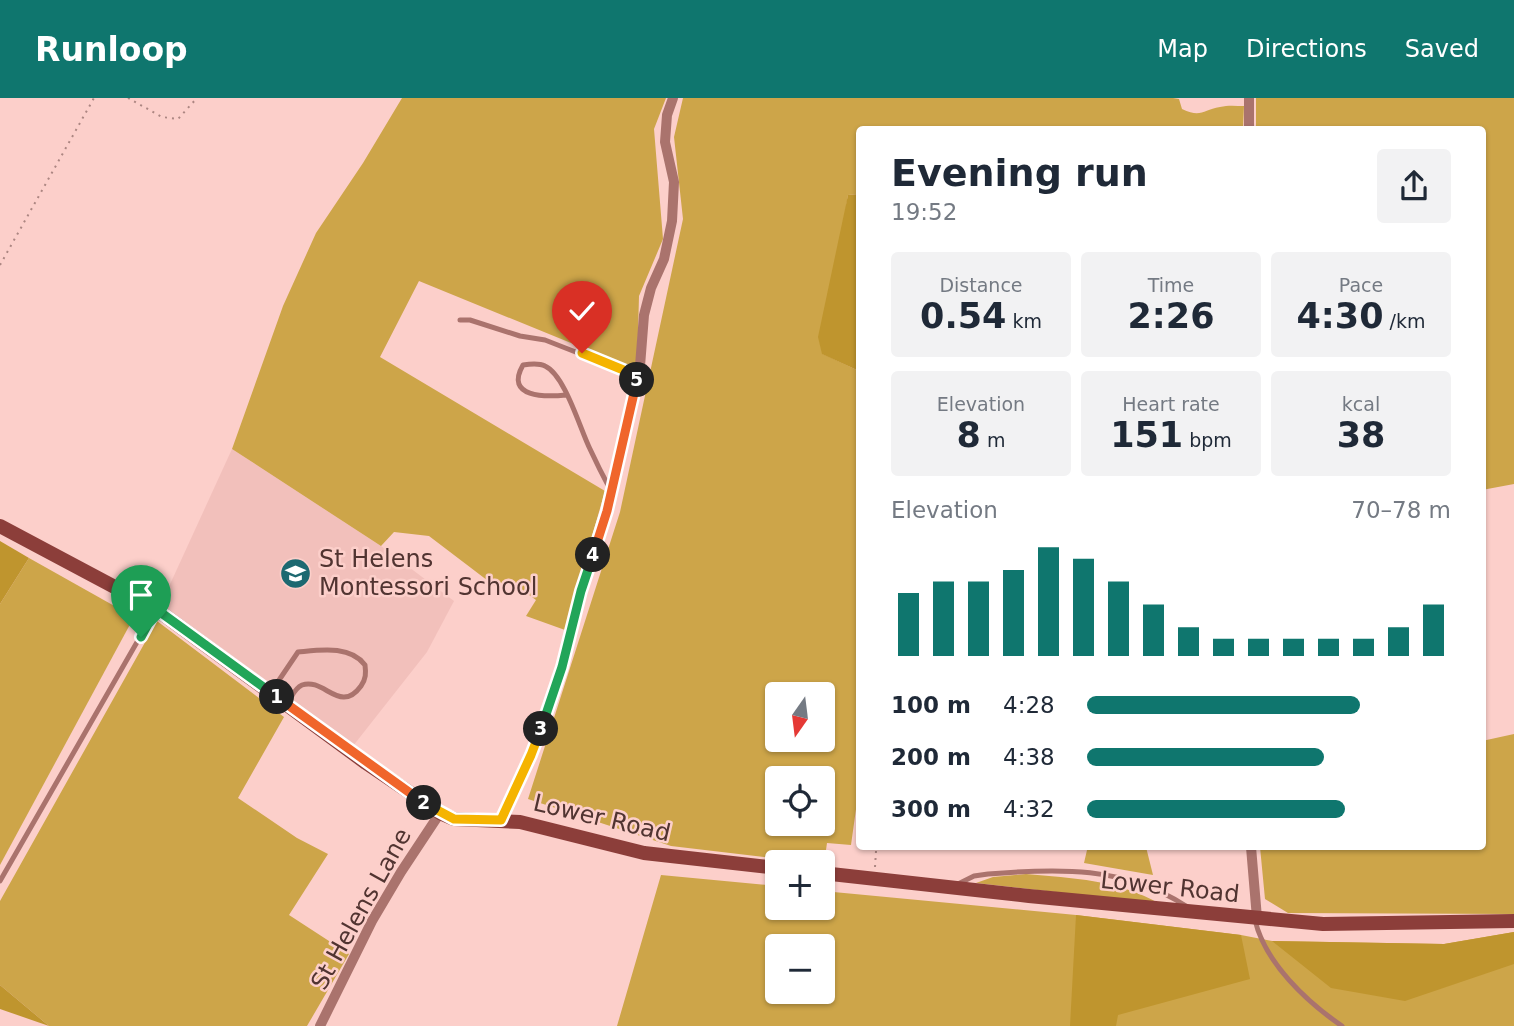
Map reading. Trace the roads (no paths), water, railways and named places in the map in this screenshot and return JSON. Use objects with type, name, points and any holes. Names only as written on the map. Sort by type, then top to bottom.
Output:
[{"type":"main road","points":[[0,526],[156,609],[366,763],[440,813]]},
{"type":"main road","name":"Lower Road","points":[[440,813],[454,819],[520,822],[644,853],[765,867]]},
{"type":"main road","name":"Lower Road","points":[[835,874],[1323,924],[1514,921]]},
{"type":"street","points":[[501,820],[531,755],[562,667],[581,591],[611,492],[638,376],[644,315],[651,288],[664,259],[672,220],[674,182],[665,142],[667,115],[673,98]]},
{"type":"street","points":[[1249,98],[1250,126]]},
{"type":"street","name":"St Helens Lane","points":[[320,1026],[372,921],[440,813]]},
{"type":"street","points":[[1251,850],[1256,918]]},
{"type":"lane","points":[[460,320],[470,320],[520,336],[545,340],[638,376]]},
{"type":"lane","points":[[566,395],[532,395],[523,390],[519,383],[519,373],[523,365],[545,366],[554,373],[566,395],[611,492]]},
{"type":"lane","points":[[0,881],[156,609]]},
{"type":"lane","points":[[271,692],[298,652],[335,650],[349,653],[365,665],[364,681],[352,695],[339,697],[318,686],[305,684],[299,686],[287,704]]},
{"type":"lane","points":[[953,887],[974,876],[988,874],[1083,871],[1102,873],[1162,891],[1194,912]]},
{"type":"lane","points":[[1256,918],[1259,936],[1285,975],[1324,1014],[1342,1026]]},
{"type":"place","name":"St Helens Montessori School","points":[[296,573]]}]
